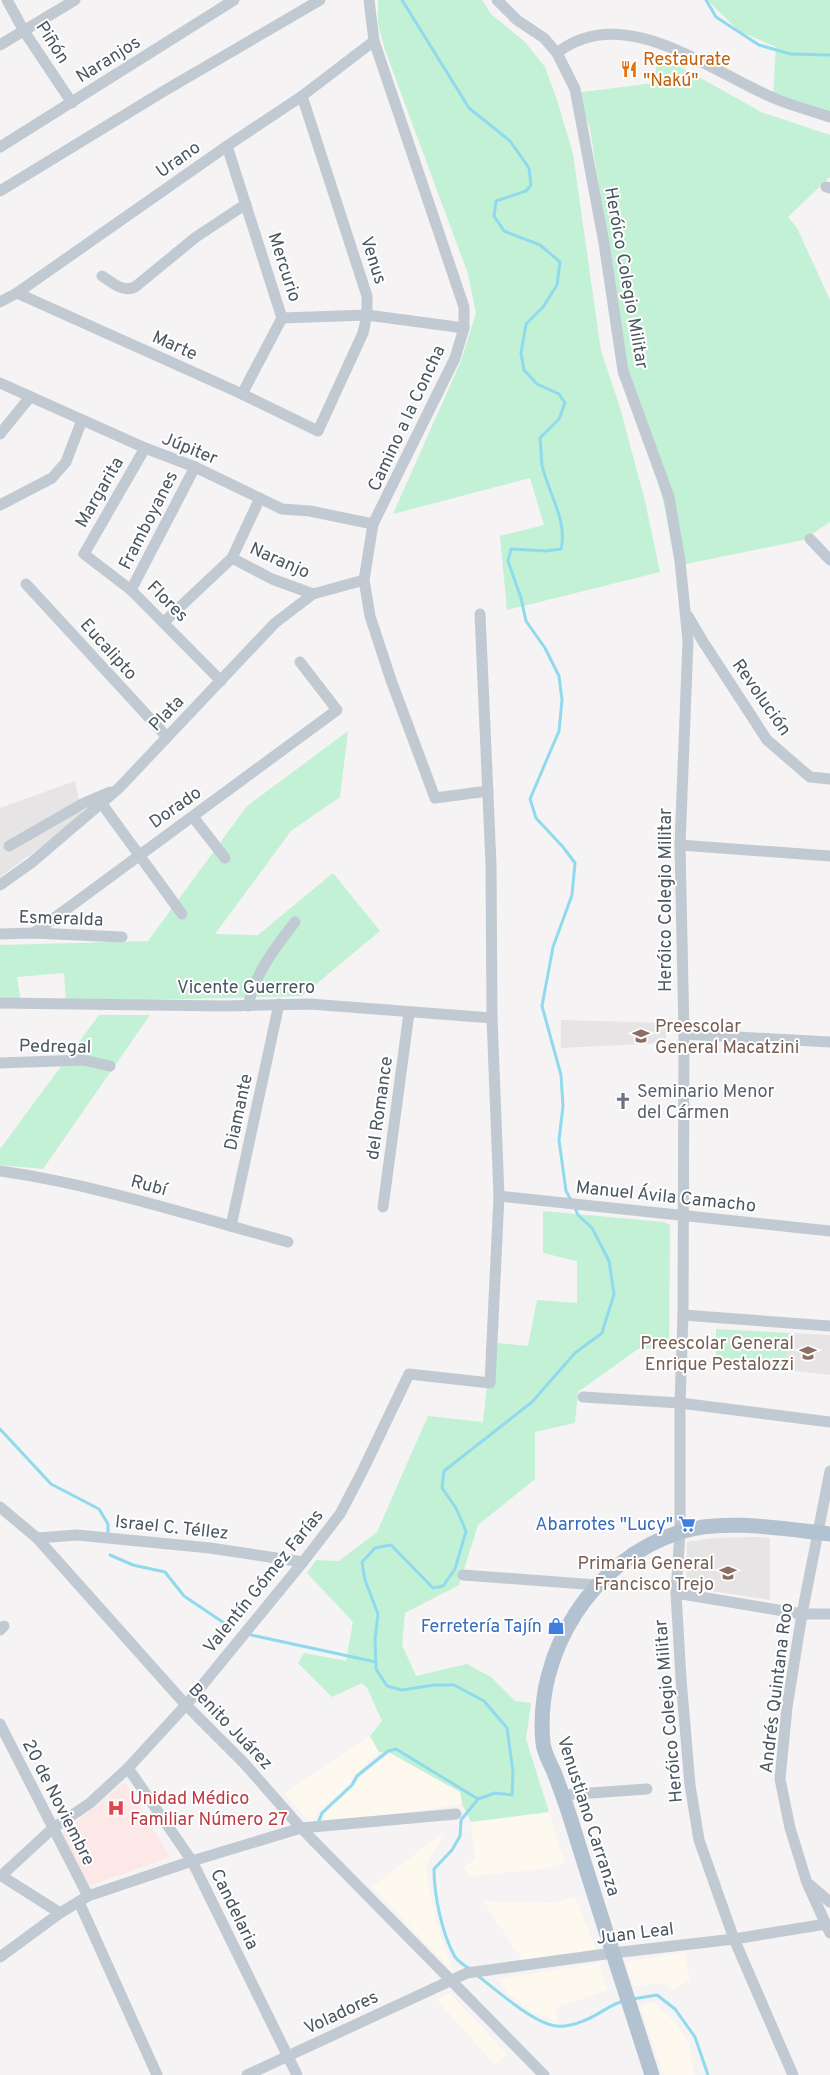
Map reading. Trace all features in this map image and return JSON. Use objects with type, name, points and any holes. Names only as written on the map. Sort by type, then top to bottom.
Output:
[{"type":"main road","name":"Venustiano Carranza","points":[[652,2075],[563,1795],[543,1746],[541,1714],[546,1683],[562,1638],[577,1609],[597,1584],[635,1552],[680,1532],[707,1526],[776,1527],[824,1534]]},
{"type":"street","name":"Piñón","points":[[7,0],[24,31],[72,103]]},
{"type":"street","points":[[0,45],[75,0]]},
{"type":"street","points":[[0,191],[164,91],[320,0]]},
{"type":"street","name":"Camino a la Concha","points":[[369,0],[374,41],[464,306],[464,328],[455,358],[373,524],[364,580],[370,616],[435,798],[488,791]]},
{"type":"street","points":[[497,0],[517,20],[544,38],[557,53],[570,42],[606,33],[636,35],[661,43],[776,99],[830,117]]},
{"type":"street","name":"Naranjos","points":[[0,146],[72,103],[228,2]]},
{"type":"street","name":"Urano","points":[[0,302],[17,294],[227,146],[302,96],[374,41]]},
{"type":"street","name":"Heróico Colegio Militar","points":[[557,53],[575,88],[604,243],[622,371],[668,497],[680,561],[686,612],[688,641],[680,845],[684,1034],[683,1315],[680,1403],[680,1532],[676,1593],[690,1785],[699,1840],[734,1939],[793,2075]]},
{"type":"street","name":"Venus","points":[[302,96],[367,296],[367,315],[363,333],[318,431]]},
{"type":"street","name":"Mercurio","points":[[227,146],[282,318],[242,394]]},
{"type":"street","points":[[102,276],[123,289],[129,290],[135,287],[196,237],[246,204]]},
{"type":"street","name":"Marte","points":[[17,294],[242,394],[318,431]]},
{"type":"street","points":[[282,318],[367,315],[464,328]]},
{"type":"street","name":"Júpiter","points":[[0,383],[145,448],[195,467],[282,509],[310,511],[373,524]]},
{"type":"street","points":[[0,434],[30,397]]},
{"type":"street","points":[[0,505],[52,478],[66,462],[82,420]]},
{"type":"street","name":"Margarita","points":[[84,554],[145,448]]},
{"type":"street","name":"Framboyanes","points":[[132,590],[195,467]]},
{"type":"street","points":[[164,622],[232,558],[260,498]]},
{"type":"street","points":[[810,539],[830,560]]},
{"type":"street","name":"Flores","points":[[84,554],[132,590],[221,681]]},
{"type":"street","name":"Naranjo","points":[[232,558],[272,579],[313,594]]},
{"type":"street","name":"Plata","points":[[0,885],[31,863],[119,788],[275,622],[313,594],[364,580]]},
{"type":"street","name":"Eucalipto","points":[[26,584],[166,737]]},
{"type":"street","name":"Revolución","points":[[686,612],[767,740],[810,777],[830,779]]},
{"type":"street","points":[[480,614],[488,791],[492,1018],[499,1196]]},
{"type":"street","name":"Dorado","points":[[34,933],[337,710],[300,662]]},
{"type":"street","points":[[9,846],[84,803],[119,788]]},
{"type":"street","points":[[102,804],[182,914]]},
{"type":"street","points":[[193,817],[225,858]]},
{"type":"street","points":[[680,845],[830,856]]},
{"type":"street","points":[[248,1006],[251,990],[266,960],[295,922]]},
{"type":"street","name":"Esmeralda","points":[[0,934],[34,933],[122,937]]},
{"type":"street","name":"Vicente Guerrero","points":[[0,1003],[248,1006],[310,1004],[492,1018]]},
{"type":"street","name":"Diamante","points":[[231,1226],[279,1004]]},
{"type":"street","name":"del Romance","points":[[383,1207],[409,1013]]},
{"type":"street","points":[[684,1034],[830,1042]]},
{"type":"street","name":"Pedregal","points":[[0,1063],[83,1060],[110,1066]]},
{"type":"street","name":"Rubí","points":[[0,1171],[44,1177],[117,1194],[288,1242]]},
{"type":"street","name":"Manuel Ávila Camacho","points":[[499,1196],[830,1231]]},
{"type":"street","name":"Valentín Gómez Farías","points":[[0,1876],[52,1829],[90,1803],[128,1768],[186,1705],[303,1562],[340,1514],[409,1374],[490,1382],[499,1196]]},
{"type":"street","points":[[683,1315],[830,1326]]},
{"type":"street","points":[[583,1397],[680,1403],[830,1422]]},
{"type":"street","name":"Andrés Quintana Roo","points":[[828,1928],[807,1882],[790,1828],[780,1779],[787,1707],[802,1614],[824,1534],[830,1471]]},
{"type":"street","name":"Benito Juárez","points":[[0,1507],[37,1538],[186,1705],[244,1763],[301,1828],[544,2075]]},
{"type":"street","name":"Israel C. Téllez","points":[[37,1538],[76,1535],[210,1548],[303,1562]]},
{"type":"street","points":[[463,1575],[597,1584]]},
{"type":"street","points":[[676,1593],[802,1614],[830,1614]]},
{"type":"street","name":"20 de Noviembre","points":[[0,1724],[52,1829],[157,2075]]},
{"type":"street","name":"Candelaria","points":[[128,1768],[192,1861],[297,2075]]},
{"type":"street","points":[[563,1795],[647,1789]]},
{"type":"street","points":[[0,1957],[60,1913],[83,1899],[192,1861],[301,1828],[456,1814]]},
{"type":"street","points":[[0,1876],[60,1913]]},
{"type":"street","points":[[807,1882],[830,1902]]},
{"type":"street","name":"Juan Leal","points":[[450,1980],[467,1973],[494,1969],[828,1928]]},
{"type":"street","name":"Voladores","points":[[247,2075],[450,1980]]},
{"type":"shaded area","points":[[75,781],[83,816],[0,877],[0,808]]},
{"type":"shaded area","points":[[561,1020],[666,1023],[666,1043],[561,1048]]},
{"type":"shaded area","name":"Preescolar General Enrique Pestalozzi","points":[[788,1333],[830,1335],[830,1375],[785,1370]]},
{"type":"shaded area","name":"Primaria General Francisco Trejo","points":[[714,1538],[770,1538],[770,1600],[686,1587],[687,1542]]},
{"type":"shaded area","points":[[370,1736],[379,1752],[354,1776],[350,1783],[318,1812],[312,1824],[284,1793]]},
{"type":"shaded area","points":[[390,1753],[461,1793],[462,1804],[325,1824],[325,1813],[354,1787],[361,1776]]},
{"type":"shaded area","name":"Unidad Médico Familiar Número 27","points":[[125,1782],[170,1857],[86,1887],[60,1835]]},
{"type":"shaded area","points":[[549,1812],[565,1863],[541,1869],[470,1876],[464,1868],[475,1858],[471,1822]]},
{"type":"shaded area","points":[[445,1831],[426,1866],[429,1889],[441,1937],[454,1973],[372,1887]]},
{"type":"shaded area","points":[[575,1896],[596,1950],[523,1961],[483,1901],[556,1903]]},
{"type":"shaded area","points":[[685,1952],[690,1980],[672,1990],[663,1983],[634,1986],[626,1962]]},
{"type":"shaded area","points":[[599,1963],[608,1990],[555,2008],[558,2022],[533,2012],[508,1994],[499,1979]]},
{"type":"shaded area","points":[[450,1993],[507,2054],[495,2065],[436,1999]]},
{"type":"shaded area","points":[[654,2002],[671,2018],[689,2043],[694,2075],[664,2075],[640,2006]]},
{"type":"green space","points":[[378,0],[482,0],[491,14],[525,42],[545,67],[573,154],[601,351],[619,404],[645,501],[660,572],[507,610],[500,536],[544,525],[530,478],[393,514],[461,361],[476,313],[468,274],[385,50],[378,24]]},
{"type":"green space","points":[[707,0],[830,0],[830,119],[773,96],[776,47],[739,31]]},
{"type":"green space","points":[[658,54],[761,112],[830,135],[830,177],[788,217],[797,228],[830,300],[830,522],[803,540],[676,566],[664,505],[626,367],[590,128],[575,93],[654,83]]},
{"type":"green space","points":[[348,731],[340,797],[291,831],[215,934],[258,935],[333,873],[380,931],[302,996],[66,1002],[64,973],[17,977],[21,1002],[0,1001],[0,945],[148,941],[247,806]]},
{"type":"green space","points":[[99,1015],[150,1015],[43,1169],[0,1165],[0,1149]]},
{"type":"green space","points":[[543,1211],[663,1222],[670,1225],[669,1347],[638,1349],[578,1392],[575,1423],[535,1432],[535,1479],[478,1525],[459,1585],[405,1613],[402,1645],[416,1676],[467,1664],[491,1677],[515,1701],[531,1703],[526,1739],[549,1812],[471,1822],[462,1804],[460,1792],[390,1753],[379,1752],[370,1736],[382,1721],[367,1688],[362,1683],[332,1697],[298,1663],[304,1653],[346,1661],[353,1622],[307,1573],[316,1560],[339,1561],[377,1532],[428,1416],[483,1422],[486,1393],[498,1343],[528,1346],[537,1300],[577,1303],[577,1261],[543,1253]]},
{"type":"green space","points":[[716,1329],[788,1333],[785,1370],[716,1363]]},
{"type":"waterway","points":[[402,0],[469,108],[510,141],[529,168],[531,185],[526,191],[496,201],[494,216],[504,231],[540,245],[560,262],[557,285],[543,307],[526,324],[521,353],[524,370],[537,384],[559,394],[565,403],[559,419],[540,438],[542,465],[560,517],[562,528],[561,549],[546,551],[511,549],[508,561],[521,598],[526,621],[545,648],[559,676],[562,700],[559,731],[530,799],[536,818],[575,863],[572,895],[553,947],[542,1006],[561,1075],[563,1106],[559,1140],[566,1191],[571,1200]]},
{"type":"waterway","points":[[706,0],[716,17],[759,45],[791,54],[830,55]]},
{"type":"waterway","points":[[470,1969],[455,1957],[446,1937],[437,1902],[434,1869],[452,1850],[460,1836],[461,1820],[478,1799],[495,1793],[512,1795],[513,1772],[507,1728],[484,1701],[454,1685],[434,1685],[402,1690],[387,1686],[376,1669],[375,1639],[378,1614],[365,1580],[362,1562],[375,1548],[391,1545],[433,1588],[443,1586],[455,1569],[466,1531],[456,1508],[442,1488],[444,1471],[532,1402],[575,1353],[602,1333],[614,1294],[609,1261],[592,1228],[578,1215],[575,1208]]},
{"type":"waterway","points":[[0,1429],[51,1484],[99,1509],[108,1524],[108,1533]]},
{"type":"waterway","points":[[110,1555],[133,1565],[165,1572],[184,1596],[230,1627]]},
{"type":"waterway","points":[[251,1635],[376,1662]]},
{"type":"waterway","points":[[318,1823],[322,1813],[352,1785],[357,1776],[388,1751],[396,1749],[478,1799]]},
{"type":"waterway","points":[[477,1975],[526,2013],[548,2024],[557,2026],[567,2026],[580,2022],[624,2001]]},
{"type":"waterway","points":[[633,1999],[657,1995],[675,2009],[695,2037],[708,2075]]},
{"type":"place","name":"Restaurate \"Nakú\"","points":[[629,69]]},
{"type":"place","name":"Preescolar General Macatzini","points":[[641,1036]]},
{"type":"place","name":"Seminario Menor del Cármen","points":[[623,1101]]},
{"type":"place","name":"Preescolar General Enrique Pestalozzi","points":[[808,1353]]},
{"type":"place","name":"Abarrotes \"Lucy\"","points":[[687,1524]]},
{"type":"place","name":"Primaria General Francisco Trejo","points":[[728,1573]]},
{"type":"place","name":"Ferretería Tajín","points":[[556,1626]]},
{"type":"place","name":"Unidad Médico Familiar Número 27","points":[[116,1808]]}]
